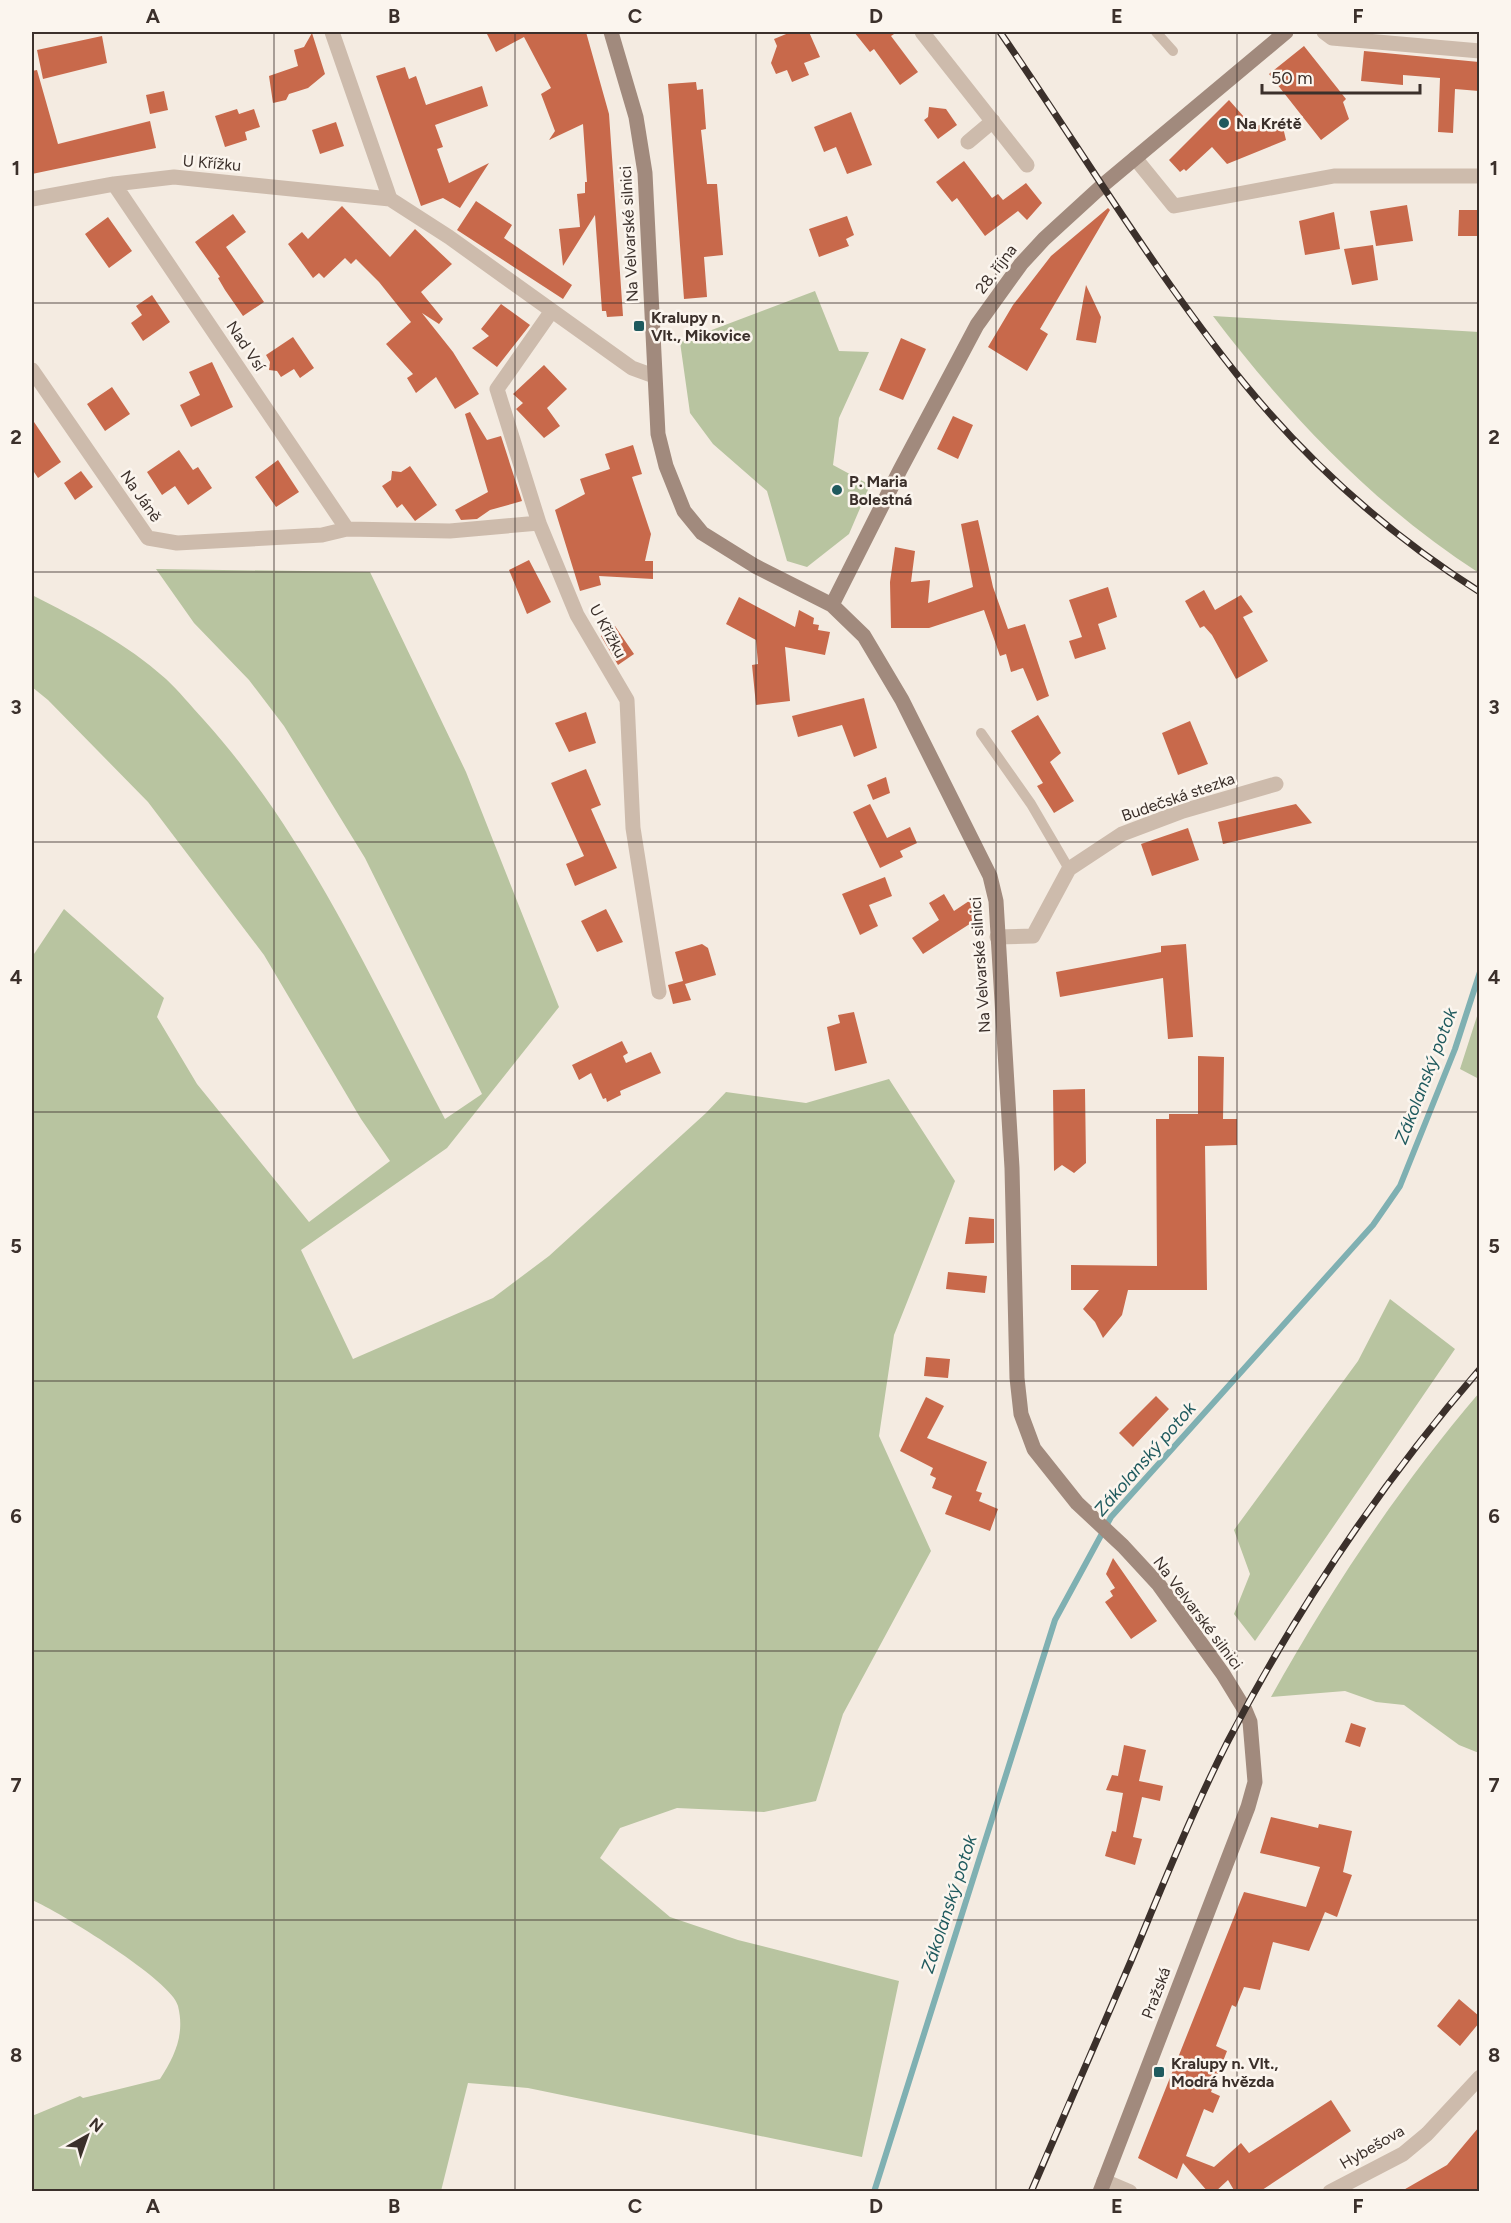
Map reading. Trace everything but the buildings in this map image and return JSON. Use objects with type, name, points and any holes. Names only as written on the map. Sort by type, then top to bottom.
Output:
[{"type":"main road","name":"Na Velvarské silnici","points":[[611,32],[636,117],[645,172],[658,434],[666,466],[684,511],[702,533],[755,566],[832,605],[856,625],[873,649],[902,700],[983,858],[996,901],[1012,1168],[1017,1378],[1021,1414],[1034,1449],[1085,1512],[1123,1546],[1159,1586],[1223,1674],[1245,1710],[1250,1722],[1256,1782],[1248,1807]]},
{"type":"main road","name":"28. října","points":[[832,605],[961,355],[1000,290],[1044,239],[1135,158],[1286,32]]},
{"type":"main road","name":"Pražská","points":[[1102,2186],[1248,1807]]},
{"type":"street","points":[[332,32],[390,200]]},
{"type":"street","points":[[922,32],[1027,165]]},
{"type":"street","points":[[1324,32],[1332,38],[1479,51]]},
{"type":"street","points":[[968,142],[993,121]]},
{"type":"street","points":[[1135,158],[1173,206],[1334,176],[1479,177]]},
{"type":"street","name":"U Křížku","points":[[32,199],[114,184],[174,177],[390,200],[449,237],[632,368],[654,376]]},
{"type":"street","name":"Nad Vsí","points":[[114,184],[347,529]]},
{"type":"street","name":"U Křížku","points":[[551,312],[497,389],[539,523],[577,615],[627,700],[633,828],[659,992]]},
{"type":"street","name":"Na Jáně","points":[[32,370],[148,538],[177,543],[322,535],[347,529],[450,531],[539,523]]},
{"type":"street","name":"Budečská stezka","points":[[997,937],[1033,936],[1069,869],[1122,834],[1184,810],[1276,784]]},
{"type":"street","name":"Hybešova","points":[[1330,2192],[1402,2154],[1427,2134],[1479,2077]]},
{"type":"street","points":[[1102,2186],[1130,2192]]},
{"type":"lane","points":[[1155,32],[1173,51]]},
{"type":"lane","points":[[981,734],[1031,804],[1069,869]]},
{"type":"green space","points":[[815,291],[839,351],[869,352],[839,418],[833,465],[870,485],[849,534],[807,567],[787,561],[767,491],[713,444],[690,413],[680,342]]},
{"type":"green space","points":[[1213,316],[1479,332],[1479,573],[1404,518],[1335,456],[1272,389]]},
{"type":"green space","points":[[156,569],[370,572],[466,772],[559,1007],[447,1148],[301,1250],[353,1359],[493,1298],[549,1256],[706,1113],[726,1092],[806,1103],[889,1079],[955,1181],[894,1335],[879,1436],[931,1551],[843,1714],[816,1801],[764,1812],[677,1808],[620,1828],[600,1858],[670,1917],[738,1940],[899,1981],[862,2157],[528,2088],[468,2083],[441,2191],[32,2191],[32,2116],[80,2096],[83,2098],[160,2079],[174,2053],[180,2026],[178,2006],[157,1980],[88,1932],[32,1900],[32,957],[64,909],[164,998],[157,1017],[197,1084],[309,1222],[390,1161],[361,1119],[264,955],[148,802],[48,700],[32,687],[32,595],[102,632],[151,666],[203,719],[241,764],[275,811],[336,911],[445,1119],[482,1094],[365,858],[284,726],[249,680],[194,623]]},
{"type":"green space","points":[[1479,1010],[1479,1079],[1460,1069]]},
{"type":"green space","points":[[1390,1299],[1455,1349],[1255,1641],[1234,1614],[1250,1574],[1234,1530],[1358,1361]]},
{"type":"green space","points":[[1479,1393],[1479,1753],[1459,1745],[1404,1705],[1376,1702],[1345,1691],[1271,1697],[1342,1578],[1394,1502]]},
{"type":"waterway","name":"Zákolanský potok","points":[[874,2192],[1055,1620],[1111,1517],[1373,1225],[1400,1186],[1455,1049],[1480,972]]},
{"type":"railway","points":[[1000,32],[1179,297],[1243,382],[1296,442],[1353,497],[1415,547],[1480,592]]},
{"type":"railway","points":[[1031,2192],[1190,1822],[1228,1741],[1255,1691],[1312,1594],[1375,1501],[1480,1369]]},
{"type":"place","name":"Na Krétě","points":[[1224,123]]},
{"type":"place","name":"Kralupy n. Vlt., Mikovice","points":[[639,326]]},
{"type":"place","name":"P. Maria Bolestná","points":[[837,490]]},
{"type":"place","name":"Kralupy n. Vlt., Modrá hvězda","points":[[1159,2072]]}]
